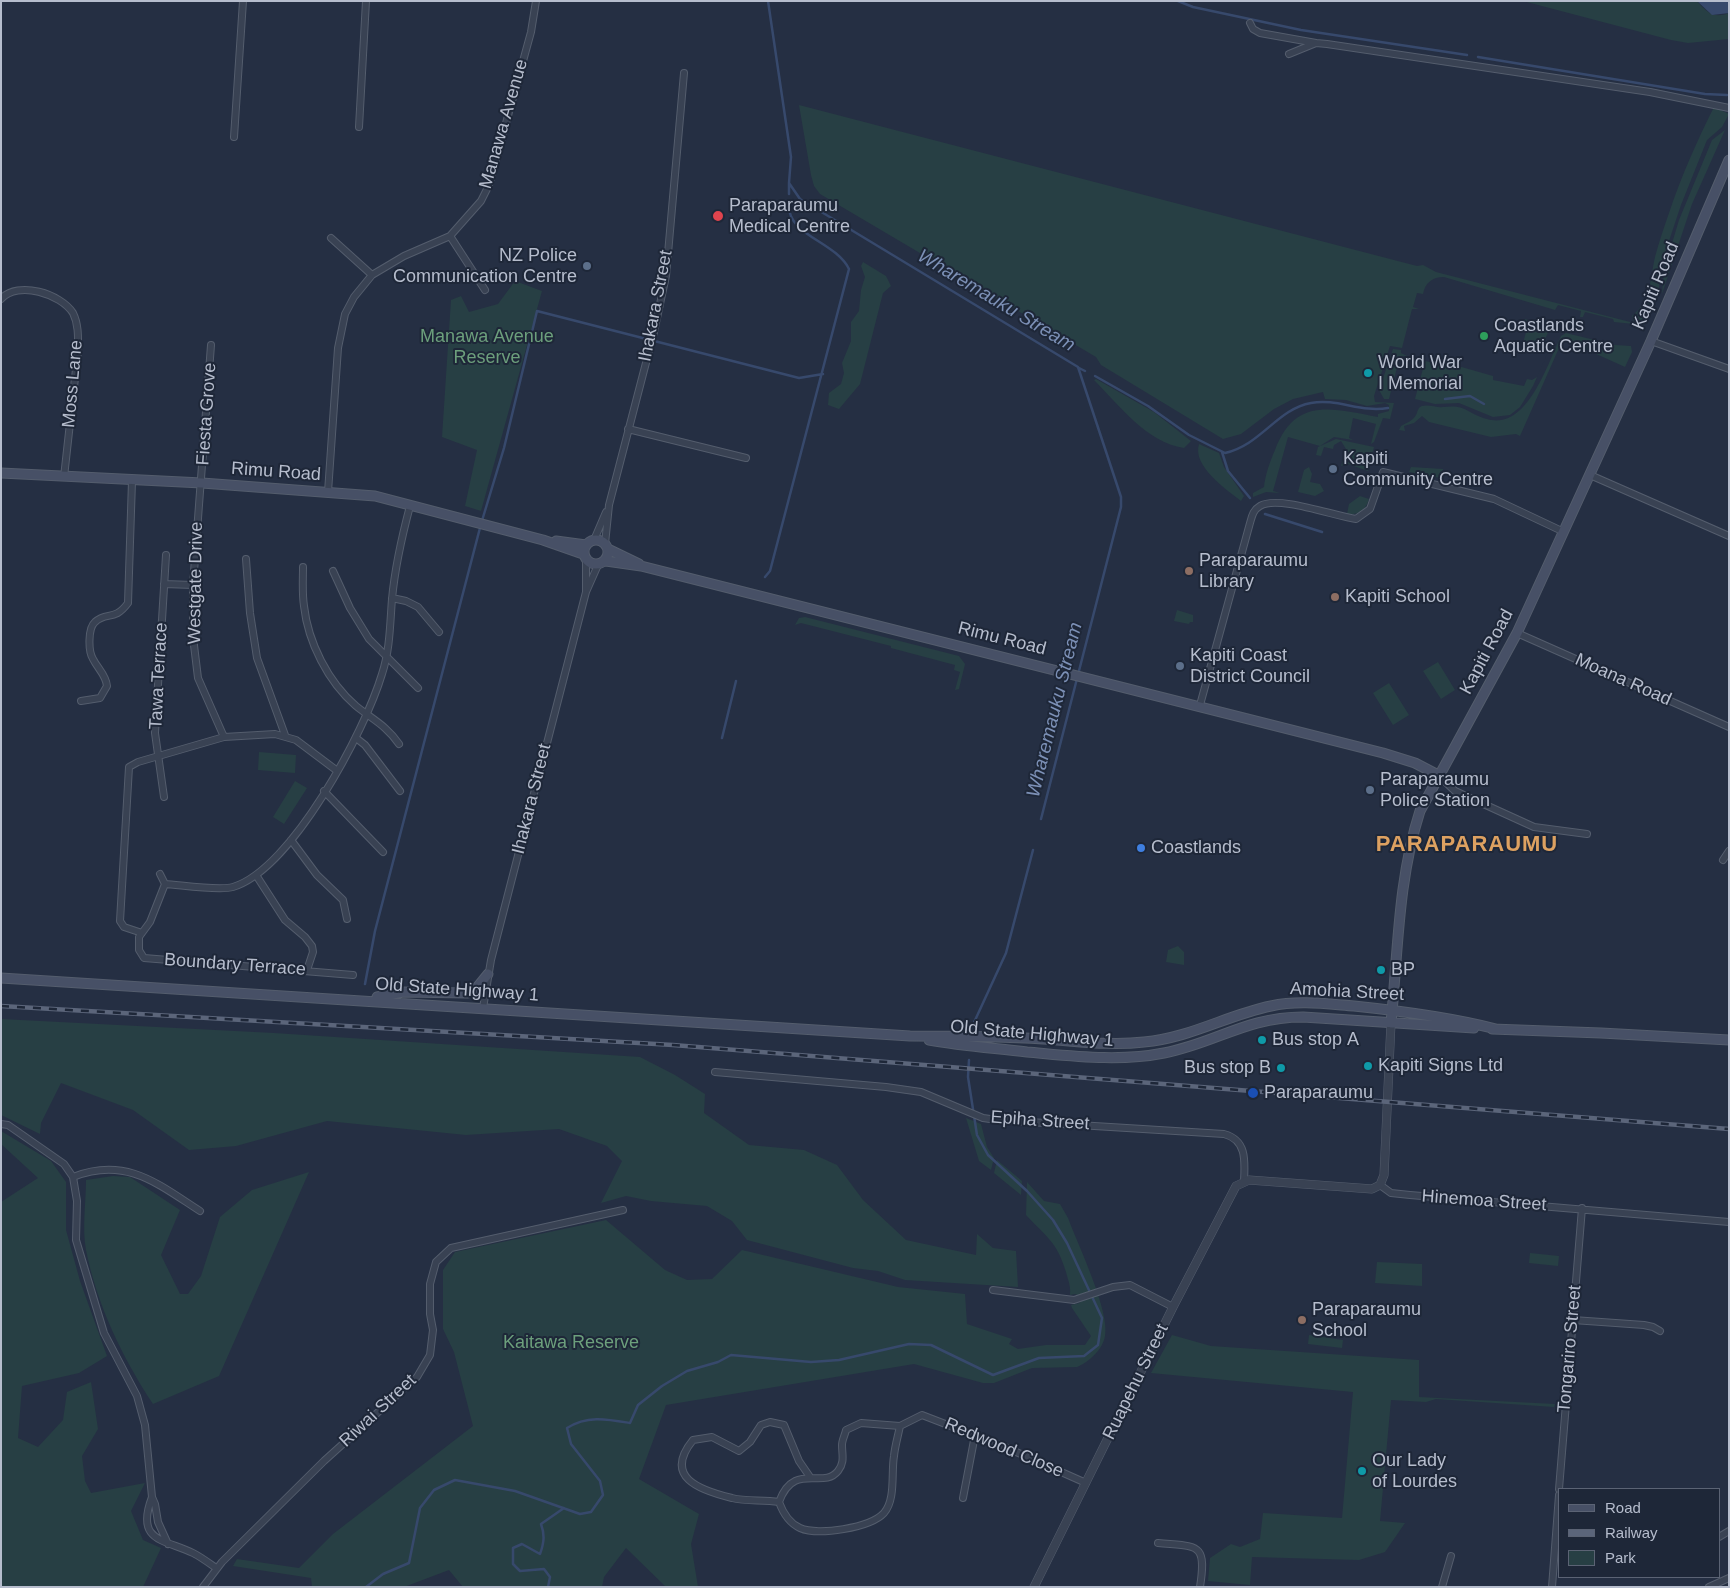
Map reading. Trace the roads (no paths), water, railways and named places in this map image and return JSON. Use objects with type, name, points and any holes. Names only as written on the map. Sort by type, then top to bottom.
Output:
[{"type":"main road","name":"Kapiti Road","points":[[1392,1023],[1404,889],[1412,840],[1420,811],[1517,633],[1651,341],[1729,160]]},
{"type":"main road","name":"Rimu Road","points":[[1,473],[202,483],[375,496],[543,540],[585,557],[594,565],[602,563],[641,566],[1200,705],[1391,755],[1415,763],[1438,775]]},
{"type":"main road","name":"Rimu Road","points":[[543,540],[590,542],[606,546],[641,566]]},
{"type":"main road","points":[[585,557],[590,542]]},
{"type":"main road","points":[[602,563],[606,546]]},
{"type":"main road","points":[[364,1000],[403,992],[468,993],[474,990],[488,974]]},
{"type":"main road","name":"Old State Highway 1","points":[[1,978],[910,1036],[970,1036],[1080,1042]]},
{"type":"main road","name":"Amohia Street","points":[[1080,1042],[1123,1044],[1172,1038],[1214,1026],[1245,1013],[1286,1004],[1328,1004],[1393,1010],[1450,1018],[1496,1029]]},
{"type":"main road","name":"Amohia Street","points":[[1152,1055],[1179,1049],[1241,1026],[1271,1019],[1303,1018],[1729,1040]]},
{"type":"main road","name":"Old State Highway 1","points":[[910,1036],[969,1047],[1106,1058],[1152,1055]]},
{"type":"street","points":[[234,137],[243,1]]},
{"type":"street","points":[[359,127],[366,1]]},
{"type":"street","name":"Manawa Avenue","points":[[328,492],[341,325],[354,298],[372,275],[404,256],[450,236],[481,201],[489,185],[531,32],[536,1]]},
{"type":"street","points":[[1250,23],[1253,29],[1260,33],[1316,43],[1422,57],[1650,92],[1729,108]]},
{"type":"street","points":[[1289,54],[1316,43]]},
{"type":"street","name":"Ihakara Street","points":[[606,546],[609,505],[654,332],[666,276],[684,73]]},
{"type":"street","points":[[450,236],[485,290]]},
{"type":"street","points":[[331,238],[372,275]]},
{"type":"street","name":"Moss Lane","points":[[1,299],[9,292],[26,291],[47,294],[66,305],[74,315],[78,331],[78,352],[64,477]]},
{"type":"street","points":[[1651,341],[1729,369]]},
{"type":"street","name":"Fiesta Grove","points":[[202,483],[212,345]]},
{"type":"street","points":[[628,429],[746,458]]},
{"type":"street","points":[[1200,705],[1254,511],[1266,504],[1278,502],[1356,520],[1370,509],[1383,472],[1494,499],[1564,532]]},
{"type":"street","points":[[1590,475],[1729,536]]},
{"type":"street","points":[[81,702],[100,698],[107,686],[106,679],[91,657],[90,632],[93,623],[101,618],[120,613],[128,603],[132,481]]},
{"type":"street","name":"Westgate Drive","points":[[202,483],[199,496],[193,585],[193,637],[198,678],[224,737]]},
{"type":"street","name":"Ihakara Street","points":[[590,542],[609,505]]},
{"type":"street","points":[[165,884],[230,888],[256,875],[291,840],[324,791],[356,738],[383,673],[399,548],[410,506]]},
{"type":"street","name":"Tawa Terrace","points":[[164,797],[155,733],[166,555]]},
{"type":"street","name":"Ihakara Street","points":[[585,557],[586,592]]},
{"type":"street","points":[[246,559],[250,613],[257,658],[285,735]]},
{"type":"street","name":"Ihakara Street","points":[[483,1008],[488,974],[586,592],[602,563]]},
{"type":"street","points":[[303,567],[304,606],[315,648],[328,673],[357,707],[389,730],[399,744]]},
{"type":"street","points":[[333,572],[350,608],[369,639],[418,688]]},
{"type":"street","points":[[164,584],[193,585]]},
{"type":"street","points":[[392,598],[418,606],[439,632]]},
{"type":"street","name":"Moana Road","points":[[1517,633],[1729,727]]},
{"type":"street","points":[[160,874],[165,884],[150,922],[142,933],[124,927],[120,921],[129,767],[138,762],[224,737],[285,735],[296,740],[336,770]]},
{"type":"street","points":[[356,738],[365,745],[400,791]]},
{"type":"street","points":[[1438,775],[1455,791],[1534,828],[1587,834]]},
{"type":"street","points":[[324,791],[383,852]]},
{"type":"street","points":[[291,840],[317,875],[343,900],[347,919]]},
{"type":"street","points":[[1723,860],[1729,851]]},
{"type":"street","points":[[256,875],[285,920],[305,937],[312,946],[313,952],[307,970]]},
{"type":"street","name":"Boundary Terrace","points":[[142,933],[139,950],[144,958],[353,975]]},
{"type":"street","name":"Kapiti Road","points":[[1380,1185],[1384,1174],[1392,1023]]},
{"type":"street","name":"Epiha Street","points":[[715,1072],[921,1092],[983,1118],[1230,1136],[1242,1147],[1244,1181]]},
{"type":"street","points":[[1,1124],[8,1126],[64,1164],[74,1177],[77,1201],[76,1240],[104,1333],[137,1396],[145,1425],[152,1497],[147,1518],[149,1527],[153,1535],[161,1542],[192,1553],[216,1568]]},
{"type":"street","points":[[74,1177],[87,1173],[133,1172],[151,1180],[200,1211]]},
{"type":"street","name":"Hinemoa Street","points":[[1244,1181],[1372,1189],[1380,1185],[1391,1193],[1729,1222]]},
{"type":"street","name":"Ruapehu Street","points":[[1034,1587],[1173,1307],[1234,1189],[1244,1181]]},
{"type":"street","name":"Tongariro Street","points":[[1559,1488],[1582,1208]]},
{"type":"street","name":"Riwai Street","points":[[203,1587],[216,1568],[324,1461],[417,1377],[430,1355],[433,1330],[430,1314],[430,1284],[436,1262],[451,1248],[623,1210]]},
{"type":"street","points":[[993,1290],[1078,1299],[1130,1285],[1173,1307]]},
{"type":"street","points":[[1573,1320],[1644,1325],[1660,1331]]},
{"type":"street","name":"Redwood Close","points":[[900,1426],[922,1415],[975,1435],[1086,1483]]},
{"type":"street","points":[[779,1502],[732,1498],[693,1484],[684,1476],[682,1453],[693,1440],[712,1438],[739,1451],[750,1442],[761,1425],[770,1422],[784,1425],[799,1461],[810,1477]]},
{"type":"street","points":[[861,1423],[900,1426],[894,1456],[892,1493],[884,1512],[866,1524],[813,1532],[799,1528],[788,1519],[779,1502],[788,1485],[797,1480],[810,1477],[830,1477],[839,1470],[844,1457],[842,1444],[846,1430],[861,1423]]},
{"type":"street","points":[[962,1498],[975,1435]]},
{"type":"street","points":[[1552,1587],[1558,1508]]},
{"type":"street","points":[[1158,1543],[1193,1547],[1202,1556],[1204,1563],[1200,1587]]},
{"type":"street","points":[[1442,1587],[1451,1556]]},
{"type":"street","points":[[1710,1587],[1729,1578]]},
{"type":"water","points":[[1697,1],[1729,1],[1729,13],[1712,15]]},
{"type":"waterway","name":"Wharemauku Stream","points":[[768,1],[791,157],[789,183],[800,199],[1078,367],[1121,497],[1121,507],[1041,819]]},
{"type":"waterway","points":[[1178,1],[1193,7],[1301,30],[1467,55]]},
{"type":"waterway","points":[[1478,57],[1705,94],[1727,95]]},
{"type":"waterway","name":"Wharemauku Stream","points":[[789,183],[789,194]]},
{"type":"waterway","points":[[765,577],[770,571],[849,269],[834,252],[804,232],[796,224],[791,216],[789,206]]},
{"type":"waterway","points":[[365,984],[375,931],[481,524],[504,448],[537,311],[799,378],[823,374]]},
{"type":"waterway","name":"Wharemauku Stream","points":[[1079,368],[1085,371]]},
{"type":"waterway","points":[[1095,376],[1148,406],[1189,435],[1225,453],[1249,443],[1288,412],[1311,403],[1330,402],[1368,409],[1388,408]]},
{"type":"waterway","points":[[1445,399],[1470,396],[1484,404]]},
{"type":"waterway","points":[[1222,452],[1228,471],[1250,498]]},
{"type":"waterway","points":[[1265,514],[1322,532]]},
{"type":"waterway","points":[[722,738],[736,681]]},
{"type":"waterway","name":"Wharemauku Stream","points":[[971,1029],[1006,953],[1033,850]]},
{"type":"waterway","name":"Wharemauku Stream","points":[[366,1587],[383,1574],[409,1563],[420,1508],[434,1490],[455,1480],[515,1491],[580,1514],[591,1512],[603,1495],[600,1481],[571,1444],[567,1428],[582,1421],[597,1419],[630,1423],[638,1405],[662,1386],[687,1371],[718,1362],[731,1355],[811,1362],[839,1360],[909,1344],[931,1345],[993,1375],[1039,1358],[1084,1356],[1098,1345],[1102,1318],[1067,1243],[1053,1220],[1027,1191],[988,1155],[977,1135],[968,1077],[969,1060]]},
{"type":"waterway","points":[[548,1587],[550,1577],[544,1569],[520,1571],[513,1564],[513,1548],[522,1544],[540,1554],[544,1539],[541,1524],[564,1508]]},
{"type":"railway","points":[[1,1006],[673,1045],[1729,1129]]},
{"type":"place","name":"Paraparaumu Medical Centre","points":[[718,216]]},
{"type":"place","name":"NZ Police Communication Centre","points":[[587,266]]},
{"type":"place","name":"Coastlands Aquatic Centre","points":[[1484,336]]},
{"type":"place","name":"World War I Memorial","points":[[1368,373]]},
{"type":"place","name":"Kapiti Community Centre","points":[[1333,469]]},
{"type":"place","name":"Paraparaumu Library","points":[[1189,571]]},
{"type":"place","name":"Kapiti School","points":[[1335,597]]},
{"type":"place","name":"Kapiti Coast District Council","points":[[1180,666]]},
{"type":"place","name":"Paraparaumu Police Station","points":[[1370,790]]},
{"type":"place","name":"Coastlands","points":[[1141,848]]},
{"type":"place","name":"BP","points":[[1381,970]]},
{"type":"place","name":"Bus stop A","points":[[1262,1040]]},
{"type":"place","name":"Kapiti Signs Ltd","points":[[1368,1066]]},
{"type":"place","name":"Bus stop B","points":[[1281,1068]]},
{"type":"place","name":"Paraparaumu","points":[[1253,1093]]},
{"type":"place","name":"Paraparaumu School","points":[[1302,1320]]},
{"type":"place","name":"Our Lady of Lourdes","points":[[1362,1471]]},
{"type":"district","name":"PARAPARAUMU","points":[[1467,845]]},
{"type":"park label","name":"Manawa Avenue Reserve","points":[[487,347]]},
{"type":"park label","name":"Kaitawa Reserve","points":[[571,1343]]}]
